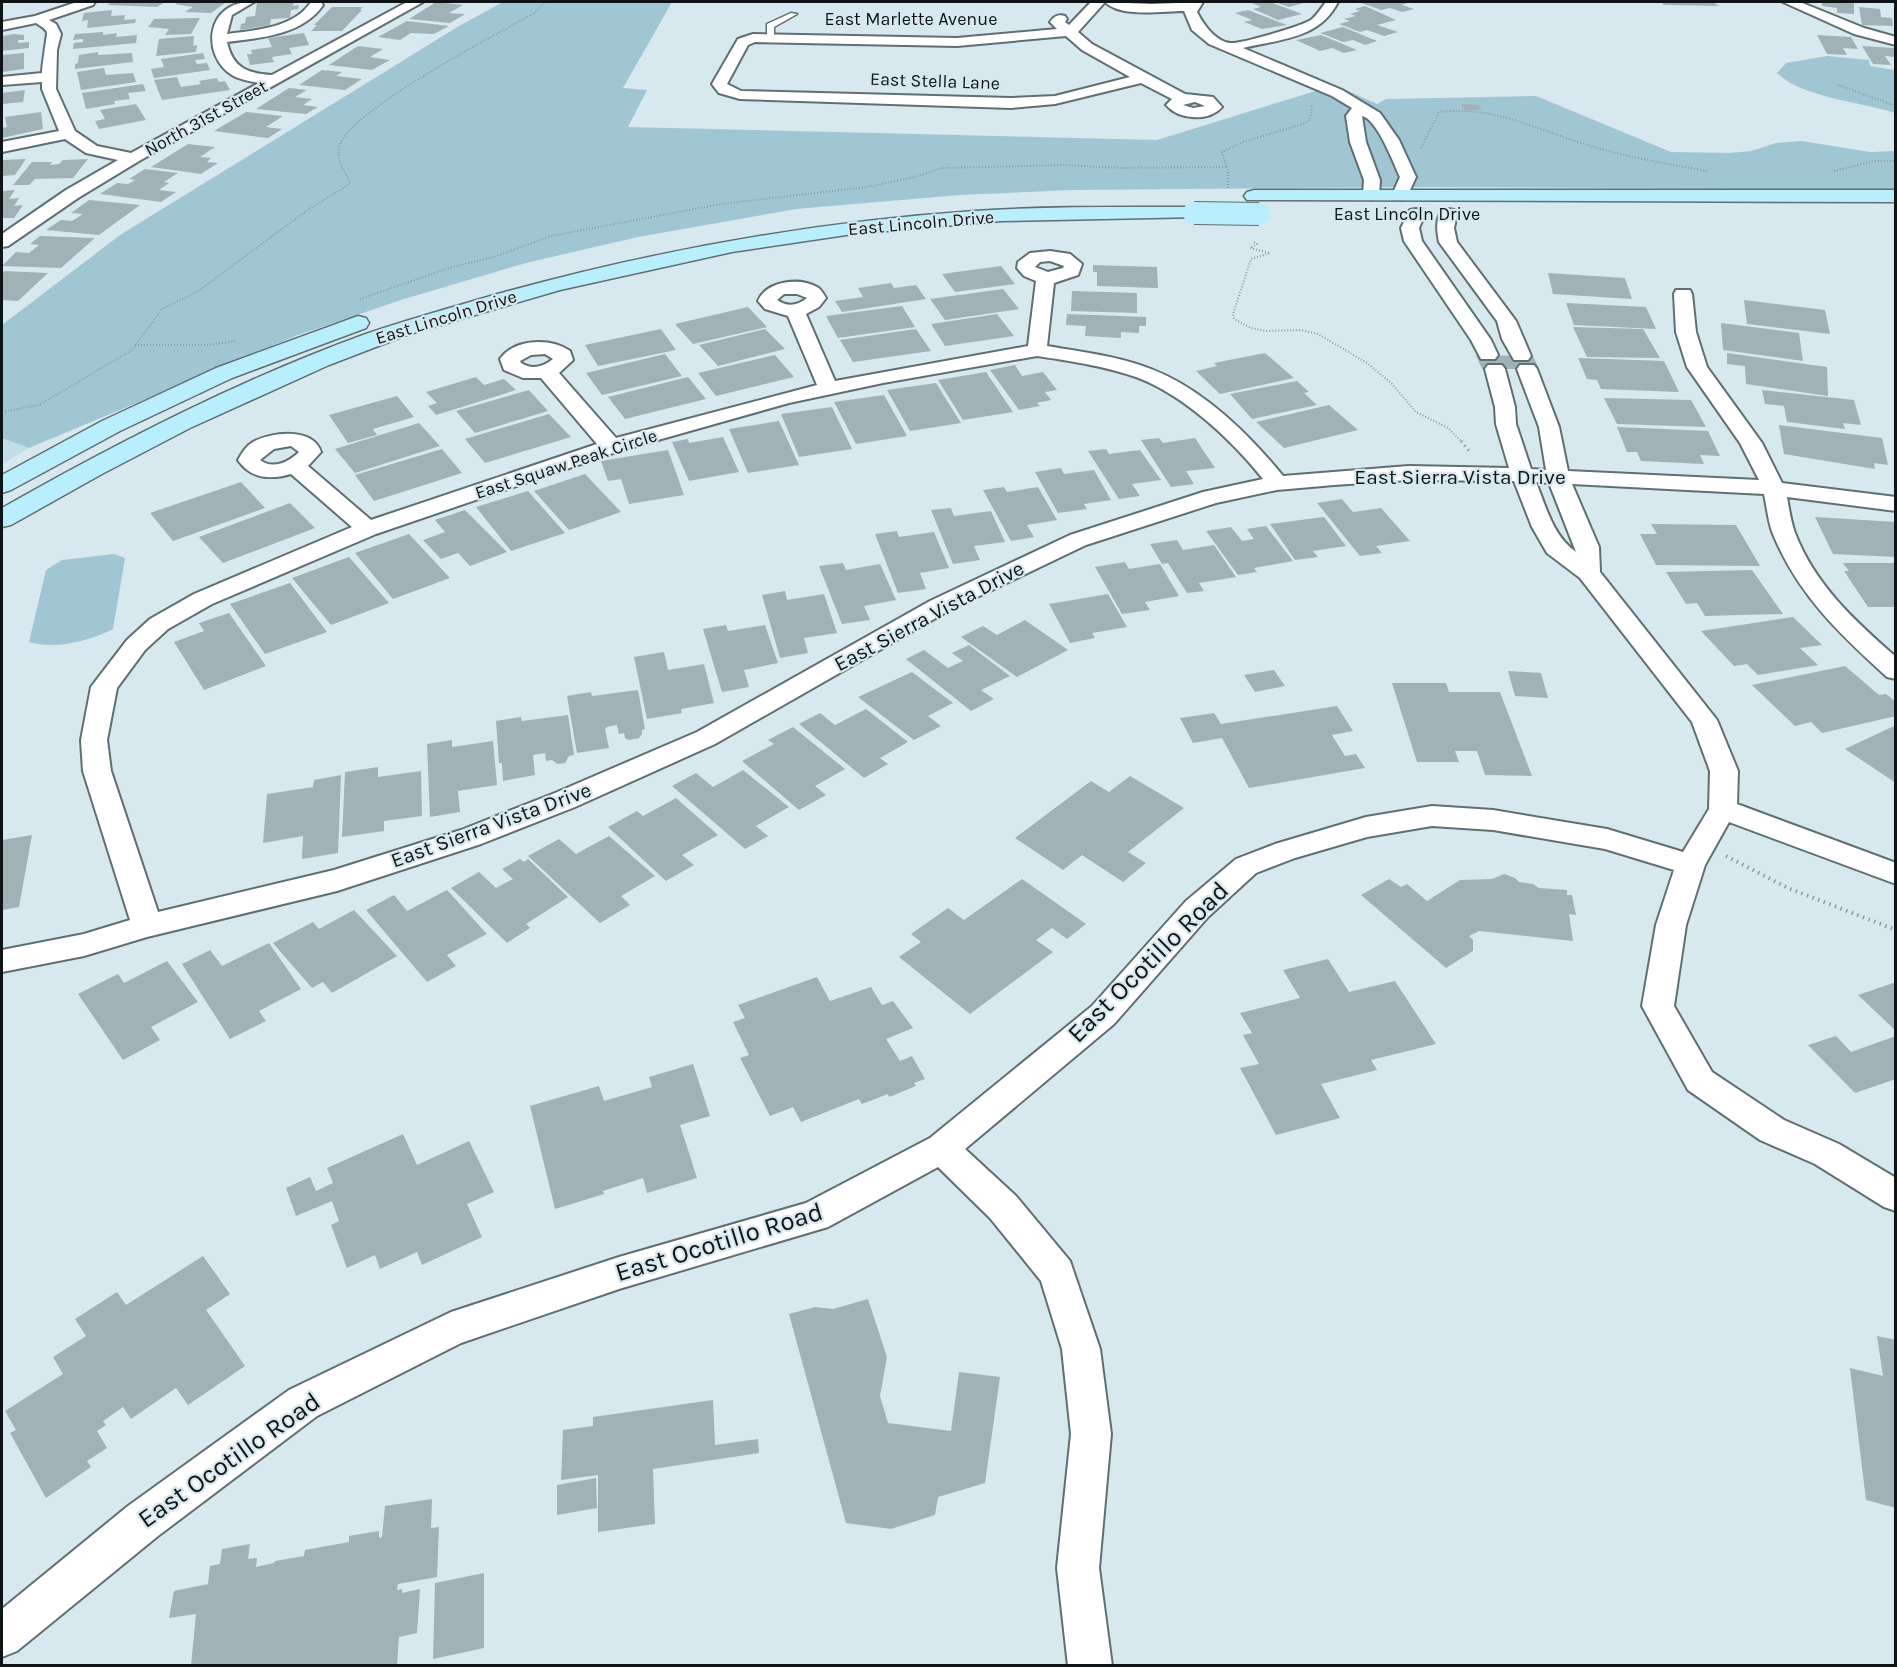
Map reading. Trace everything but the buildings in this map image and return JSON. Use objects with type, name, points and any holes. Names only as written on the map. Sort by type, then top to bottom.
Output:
[{"type":"main road","name":"East Lincoln Drive","points":[[1257,205],[1371,195],[1896,196]]},
{"type":"main road","points":[[1257,205],[1346,205],[1384,201],[1400,195]]},
{"type":"main road","name":"East Lincoln Drive","points":[[599,253],[731,226],[903,205],[1075,196],[1193,205]]},
{"type":"main road","points":[[1416,214],[1467,204],[1730,203],[1802,196]]},
{"type":"main road","name":"East Lincoln Drive","points":[[2,519],[93,468],[201,413],[371,340],[557,283],[645,262],[731,246],[856,227],[977,217],[1193,205],[1257,205],[1416,214],[1896,213]]},
{"type":"main road","name":"East Lincoln Drive","points":[[2,485],[111,426],[224,373],[372,318]]},
{"type":"street","points":[[2,26],[38,19],[88,2]]},
{"type":"street","points":[[247,2],[227,13],[221,24],[220,39],[233,69],[246,76],[276,80]]},
{"type":"street","points":[[301,3],[316,5],[330,2]]},
{"type":"street","name":"North 31st Street","points":[[4,238],[133,158],[416,2]]},
{"type":"street","points":[[1069,32],[1098,2]]},
{"type":"street","points":[[1112,2],[1119,5],[1160,8],[1165,4],[1194,4],[1190,12],[1197,27],[1227,48],[1337,93],[1375,116],[1408,177],[1400,195]]},
{"type":"street","points":[[1227,48],[1305,29],[1318,21],[1332,2]]},
{"type":"street","points":[[1790,2],[1859,31],[1896,41]]},
{"type":"street","points":[[220,39],[287,26],[306,18],[316,5]]},
{"type":"street","points":[[1067,9],[1057,22],[1069,32],[1087,46],[1182,99]]},
{"type":"street","points":[[38,19],[51,27],[54,34],[50,50],[49,89],[68,134],[92,150],[133,158]]},
{"type":"street","name":"East Marlette Avenue","points":[[724,90],[719,84],[743,42],[753,38],[770,36],[957,42],[1069,32]]},
{"type":"street","points":[[2,81],[48,77]]},
{"type":"street","name":"East Stella Lane","points":[[724,90],[740,95],[1011,103],[1055,100],[1142,78]]},
{"type":"street","points":[[1360,108],[1354,116],[1358,142],[1372,180],[1371,195]]},
{"type":"street","points":[[2,147],[68,134]]},
{"type":"street","points":[[1416,214],[1410,228],[1413,241],[1467,323],[1481,340],[1491,362],[1504,407],[1506,424],[1522,475],[1543,527],[1555,548],[1588,573],[1704,720],[1724,771],[1723,809],[1696,854],[1671,925],[1658,1006],[1700,1080],[1772,1130],[1827,1154],[1896,1196]]},
{"type":"street","points":[[1448,214],[1445,228],[1448,242],[1506,321],[1528,339],[1546,367],[1553,383],[1544,410]]},
{"type":"street","points":[[1037,350],[1046,277]]},
{"type":"street","points":[[1683,294],[1686,332],[1697,367],[1751,443],[1773,487],[1784,533],[1810,584],[1847,627],[1896,671]]},
{"type":"street","points":[[795,310],[828,388]]},
{"type":"street","points":[[1506,321],[1544,410],[1558,477],[1587,547],[1588,573]]},
{"type":"street","points":[[1467,323],[1466,341],[1472,365],[1504,407]]},
{"type":"street","name":"East Squaw Peak Circle","points":[[147,926],[97,771],[94,740],[104,687],[136,645],[159,624],[202,599],[368,529],[611,446],[828,388],[1037,350],[1102,361],[1144,373],[1178,390],[1227,428],[1257,458],[1277,483]]},
{"type":"street","points":[[546,371],[611,446]]},
{"type":"street","points":[[295,466],[368,529]]},
{"type":"street","name":"East Sierra Vista Drive","points":[[2,962],[84,945],[147,926],[337,880],[482,833],[653,763],[706,738],[939,606],[1078,540],[1211,497],[1277,483],[1409,473],[1474,473],[1773,487],[1896,504]]},
{"type":"street","points":[[1723,809],[1896,874]]},
{"type":"street","name":"East Ocotillo Road","points":[[2,1636],[142,1521],[303,1403],[451,1329],[619,1273],[815,1216],[942,1148],[1103,1015],[1197,909],[1246,866],[1285,851],[1366,827],[1432,816],[1493,820],[1696,854]]},
{"type":"street","points":[[942,1148],[1003,1207],[1058,1273],[1081,1349],[1091,1434],[1078,1568],[1090,1665]]},
{"type":"lane","points":[[770,36],[770,26],[793,14]]},
{"type":"path","points":[[2,412],[39,405],[132,350],[162,309],[197,292],[309,209],[347,186],[350,182],[339,159],[339,146],[356,123],[416,81],[536,12],[545,2]]},
{"type":"path","points":[[1838,85],[1896,106]]},
{"type":"path","points":[[1229,194],[1228,171],[1222,152],[1243,142],[1303,124],[1310,120],[1311,106],[1318,99]]},
{"type":"path","points":[[1398,157],[1422,147],[1439,112],[1470,111],[1508,116],[1536,129],[1604,150],[1713,173]]},
{"type":"path","points":[[1832,171],[1875,161],[1896,161]]},
{"type":"path","points":[[1251,241],[1257,243],[1251,247],[1252,250],[1270,253],[1251,259],[1233,314],[1234,319],[1251,328],[1265,331],[1309,330],[1367,363],[1392,383],[1416,412],[1448,428],[1469,449],[1474,473]]},
{"type":"path","points":[[1696,854],[1896,930]]},
{"type":"shaded area","points":[[503,2],[672,2],[623,88],[647,90],[628,127],[1157,140],[1335,85],[1377,104],[1386,99],[1536,96],[1671,152],[1730,153],[1751,151],[1776,143],[1802,141],[1870,152],[1895,151],[1895,190],[1431,187],[1072,190],[960,195],[796,209],[638,237],[526,263],[404,299],[298,335],[29,448],[2,438],[2,325],[120,235],[459,26]]},
{"type":"shaded area","points":[[1827,56],[1869,60],[1870,66],[1895,70],[1895,113],[1817,94],[1801,88],[1777,73],[1786,63]]},
{"type":"shaded area","points":[[2,438],[29,448],[2,464]]},
{"type":"shaded area","points":[[114,554],[125,558],[113,629],[94,637],[61,645],[29,642],[46,570],[62,560]]}]
